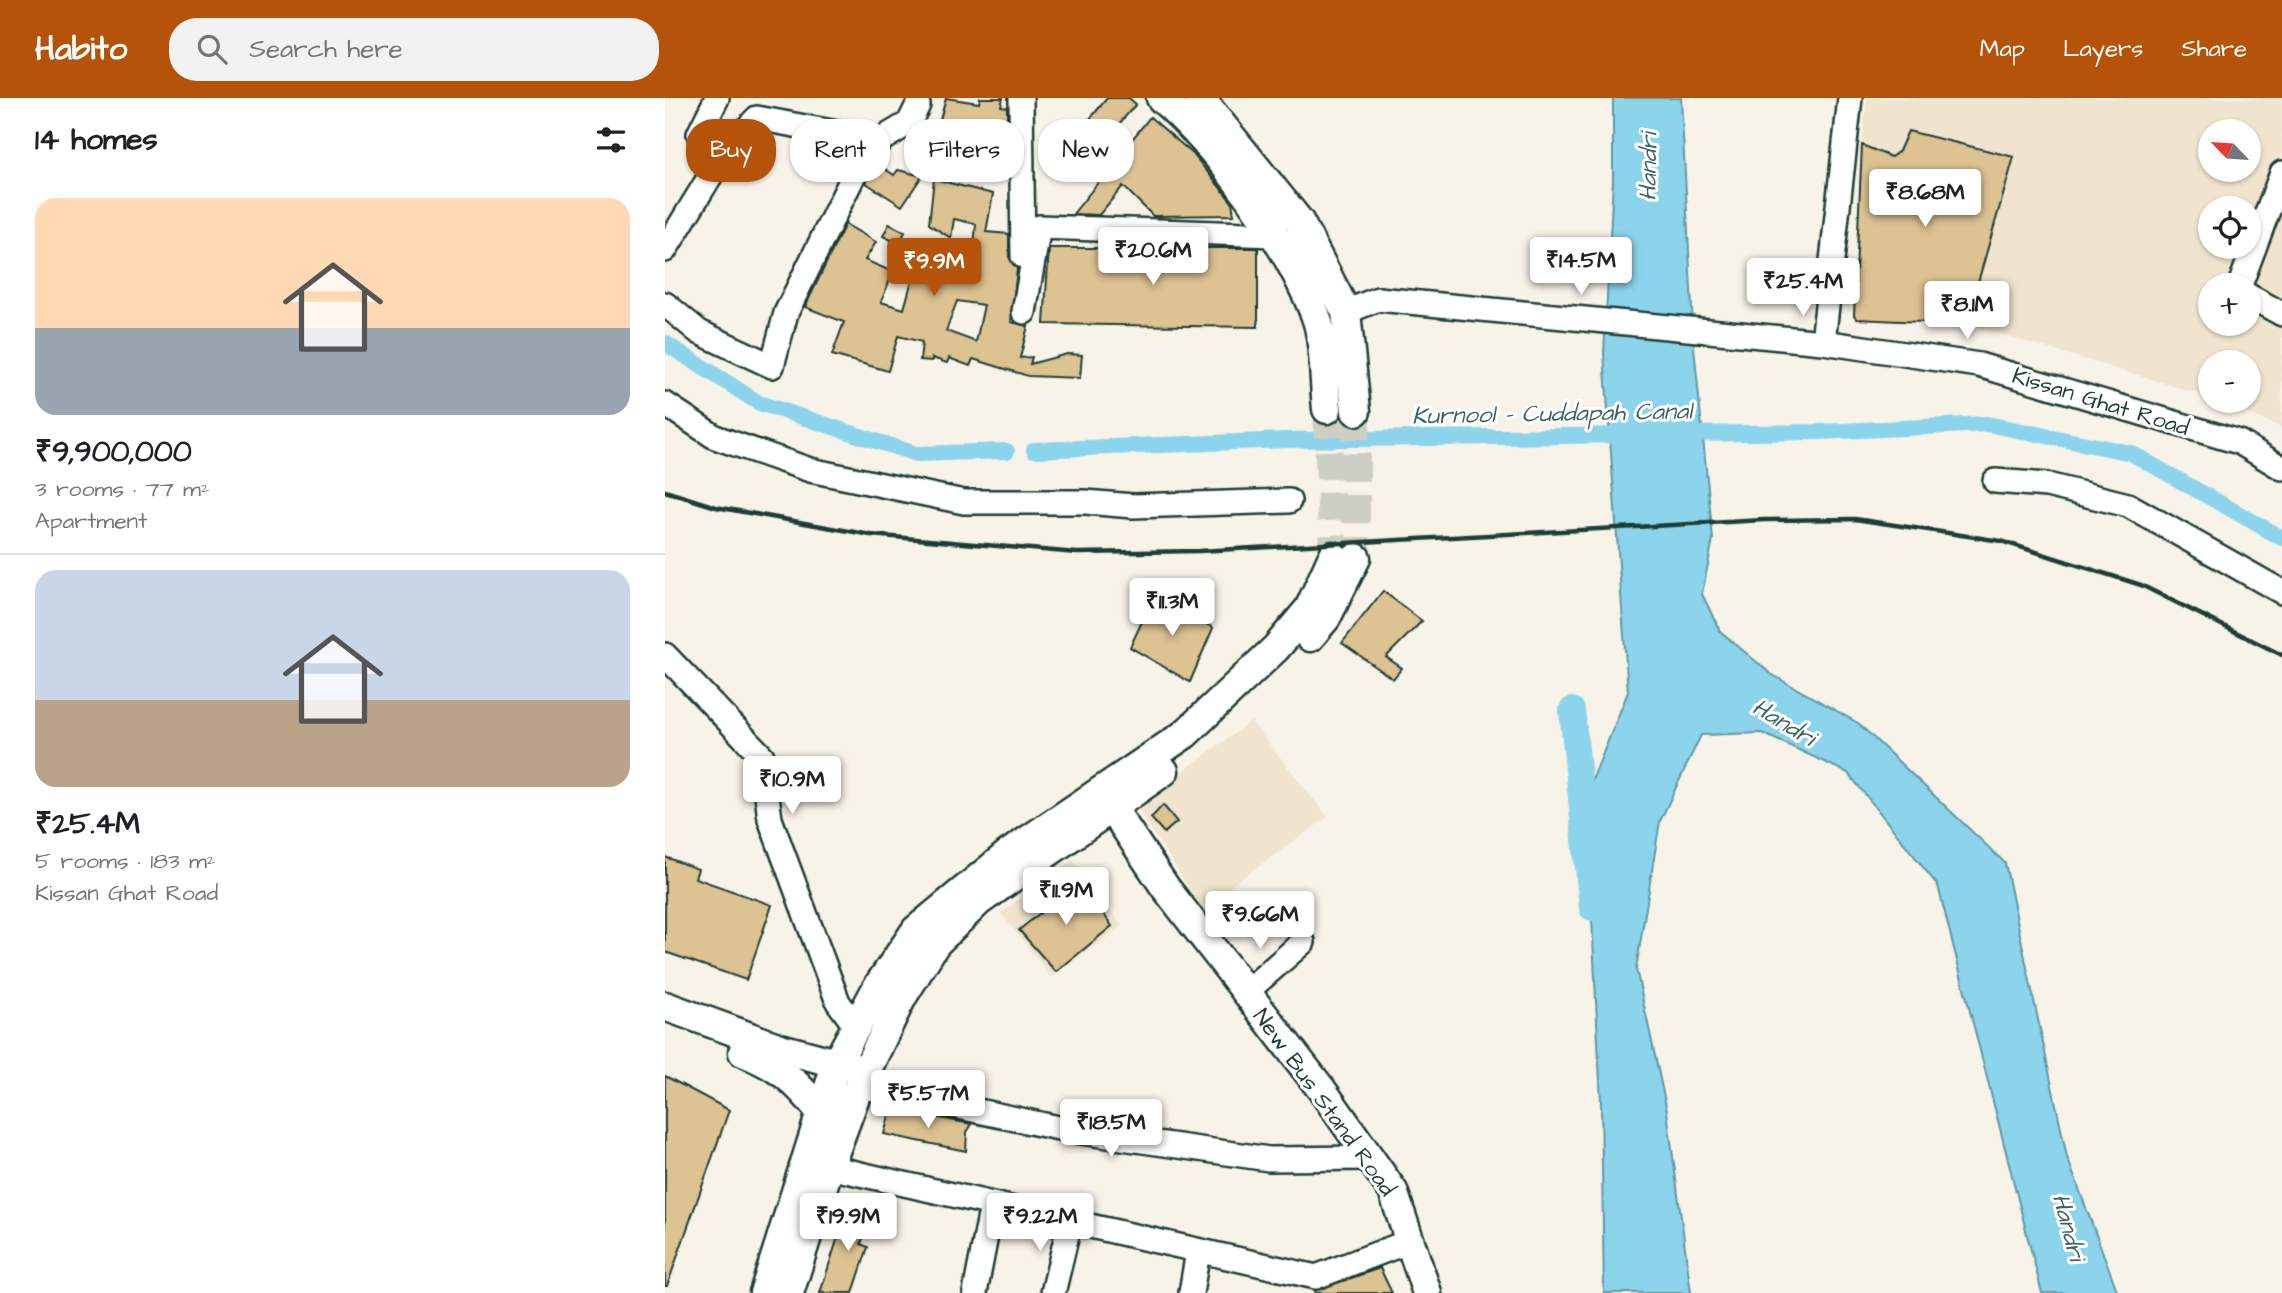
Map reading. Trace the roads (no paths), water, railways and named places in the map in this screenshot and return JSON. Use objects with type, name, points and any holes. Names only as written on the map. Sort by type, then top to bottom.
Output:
[{"type":"main road","points":[[1161,98],[1188,122],[1276,235],[1316,316],[1327,409]]},
{"type":"main road","points":[[1200,98],[1299,221],[1346,312],[1356,411]]},
{"type":"main road","points":[[764,1293],[837,1062],[879,986],[916,930],[1008,854],[1196,748],[1291,659],[1326,618],[1345,557]]},
{"type":"main road","points":[[789,1293],[829,1167],[863,1079],[902,997],[935,944],[979,901],[1108,799]]},
{"type":"main road","name":"New Bus Stand Road","points":[[1108,799],[1164,887],[1322,1090],[1393,1191],[1427,1293]]},
{"type":"main road","points":[[665,1006],[781,1048],[837,1062],[863,1079]]},
{"type":"main road","points":[[665,1023],[774,1064],[798,1084],[820,1111],[848,1116]]},
{"type":"street","points":[[706,119],[717,98]]},
{"type":"street","points":[[1021,98],[1024,312],[1039,227],[1276,235]]},
{"type":"street","points":[[1823,342],[1850,98]]},
{"type":"street","points":[[890,134],[909,123],[918,105]]},
{"type":"street","points":[[2244,273],[2282,173]]},
{"type":"street","points":[[665,250],[707,182]]},
{"type":"street","points":[[665,304],[699,332],[772,366],[786,313],[850,182]]},
{"type":"street","name":"Kissan Ghat Road","points":[[1346,312],[1378,299],[1823,342],[1992,368],[2239,442],[2282,468]]},
{"type":"street","points":[[2261,303],[2282,314]]},
{"type":"street","points":[[665,404],[715,437],[810,470],[964,502],[1085,502],[1133,506],[1289,501]]},
{"type":"street","points":[[1995,481],[2047,485],[2128,505],[2282,592]]},
{"type":"street","points":[[665,655],[762,756],[770,819],[838,1002],[857,1028]]},
{"type":"street","name":"New Bus Stand Road","points":[[1245,993],[1303,942]]},
{"type":"street","points":[[863,1079],[1073,1131],[1269,1159],[1370,1158]]},
{"type":"street","points":[[829,1167],[1198,1251],[1300,1283],[1410,1241]]},
{"type":"street","points":[[975,1293],[992,1205]]},
{"type":"street","points":[[1052,1293],[1070,1222]]},
{"type":"street","points":[[1191,1293],[1198,1251]]},
{"type":"water","name":"Handri","points":[[1613,98],[1681,98],[1694,347],[1713,539],[1702,594],[1720,631],[1771,674],[1858,723],[2005,863],[2067,1157],[2118,1293],[2042,1293],[1938,886],[1848,773],[1762,733],[1701,735],[1660,821],[1636,969],[1667,1111],[1691,1293],[1604,1293],[1601,1103],[1586,795],[1628,692],[1604,354],[1613,180]]},
{"type":"waterway","points":[[665,343],[759,403],[916,454],[1007,451]]},
{"type":"waterway","points":[[1683,434],[1819,432],[1987,424],[2131,453],[2282,538]]},
{"type":"waterway","name":"Kurnool - Cuddapah Canal","points":[[1034,450],[1285,440],[1629,435]]},
{"type":"waterway","points":[[1572,710],[1592,908]]},
{"type":"tunnel","points":[[1327,409],[1333,556]]},
{"type":"tunnel","points":[[1356,411],[1356,558]]},
{"type":"railway","points":[[665,491],[716,507],[871,535],[1077,553],[1199,551],[1764,520],[1855,519],[2001,541],[2141,585],[2282,655]]}]
